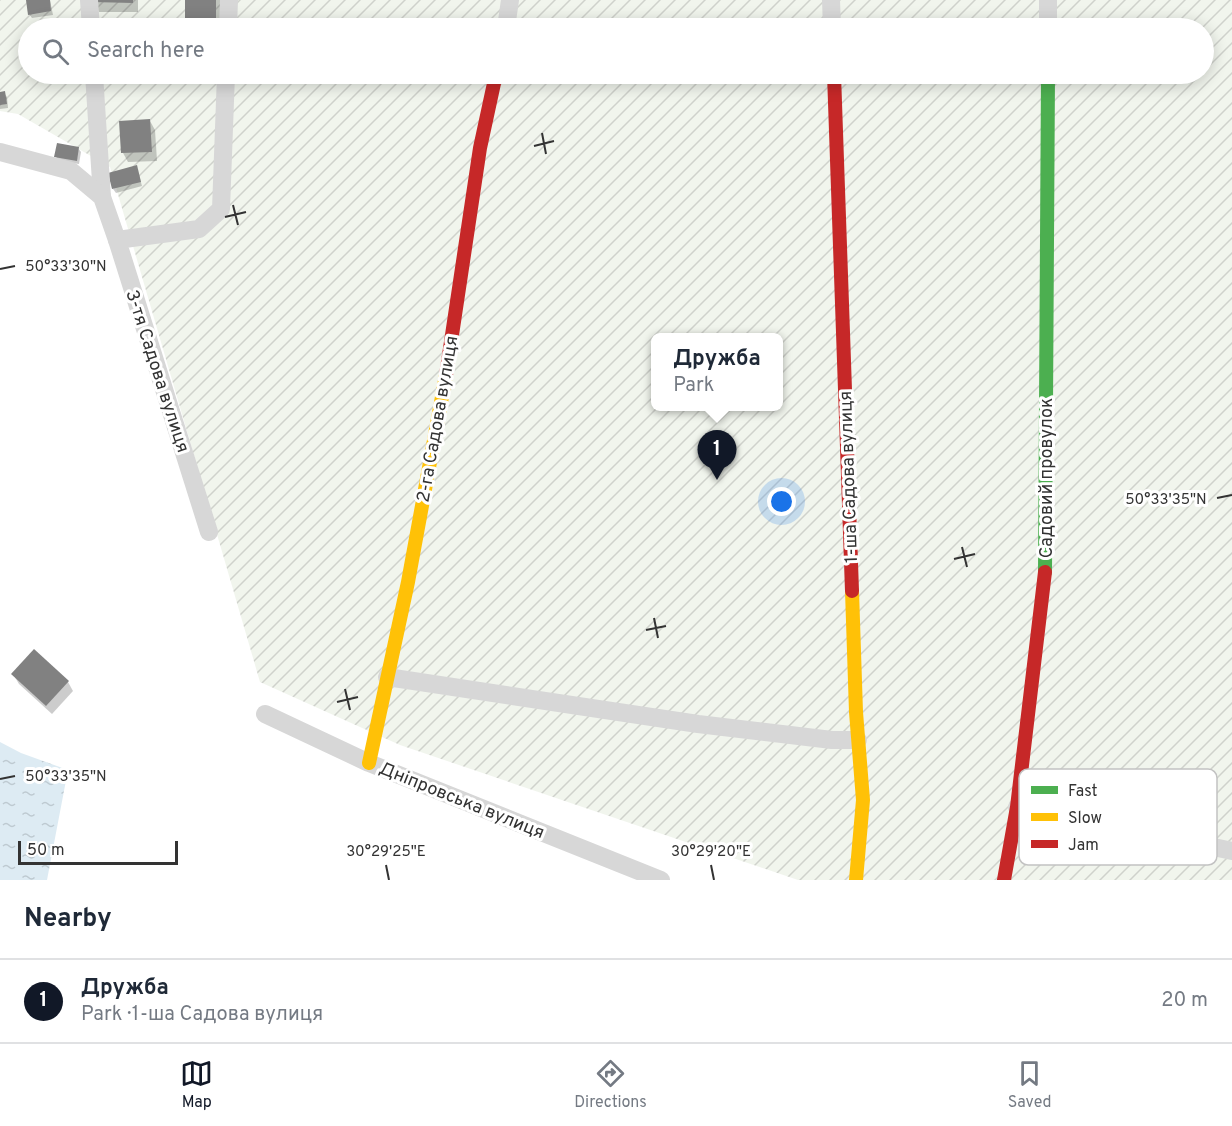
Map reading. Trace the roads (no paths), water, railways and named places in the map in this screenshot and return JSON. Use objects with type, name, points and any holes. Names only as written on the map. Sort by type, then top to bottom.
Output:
[{"type":"street","points":[[89,0],[90,18]]},
{"type":"street","points":[[229,18],[230,0]]},
{"type":"street","points":[[507,18],[510,0]]},
{"type":"street","points":[[831,0],[832,18]]},
{"type":"street","points":[[1048,0],[1048,18]]},
{"type":"street","name":"3-тя Садова вулиця","points":[[95,84],[102,197],[209,532]]},
{"type":"street","points":[[117,240],[199,229],[221,209],[226,84]]},
{"type":"street","name":"2-га Садова вулиця","points":[[369,763],[408,582],[446,375],[480,148],[494,84]]},
{"type":"street","name":"1-ша Садова вулиця","points":[[834,84],[855,689],[863,800],[856,880]]},
{"type":"street","name":"Садовий провулок","points":[[1022,769],[1045,572],[1048,84]]},
{"type":"street","points":[[0,152],[71,171],[102,197]]},
{"type":"street","points":[[387,677],[698,724],[832,740],[858,740]]},
{"type":"street","name":"Дніпровська вулиця","points":[[265,714],[369,763],[661,880]]},
{"type":"street","name":"Садовий провулок","points":[[1004,880],[1019,790]]},
{"type":"street","points":[[1217,848],[1232,851]]},
{"type":"water","points":[[0,742],[21,753],[68,770],[47,880],[0,880]]},
{"type":"place","name":"Дружба","points":[[717,480]]}]
